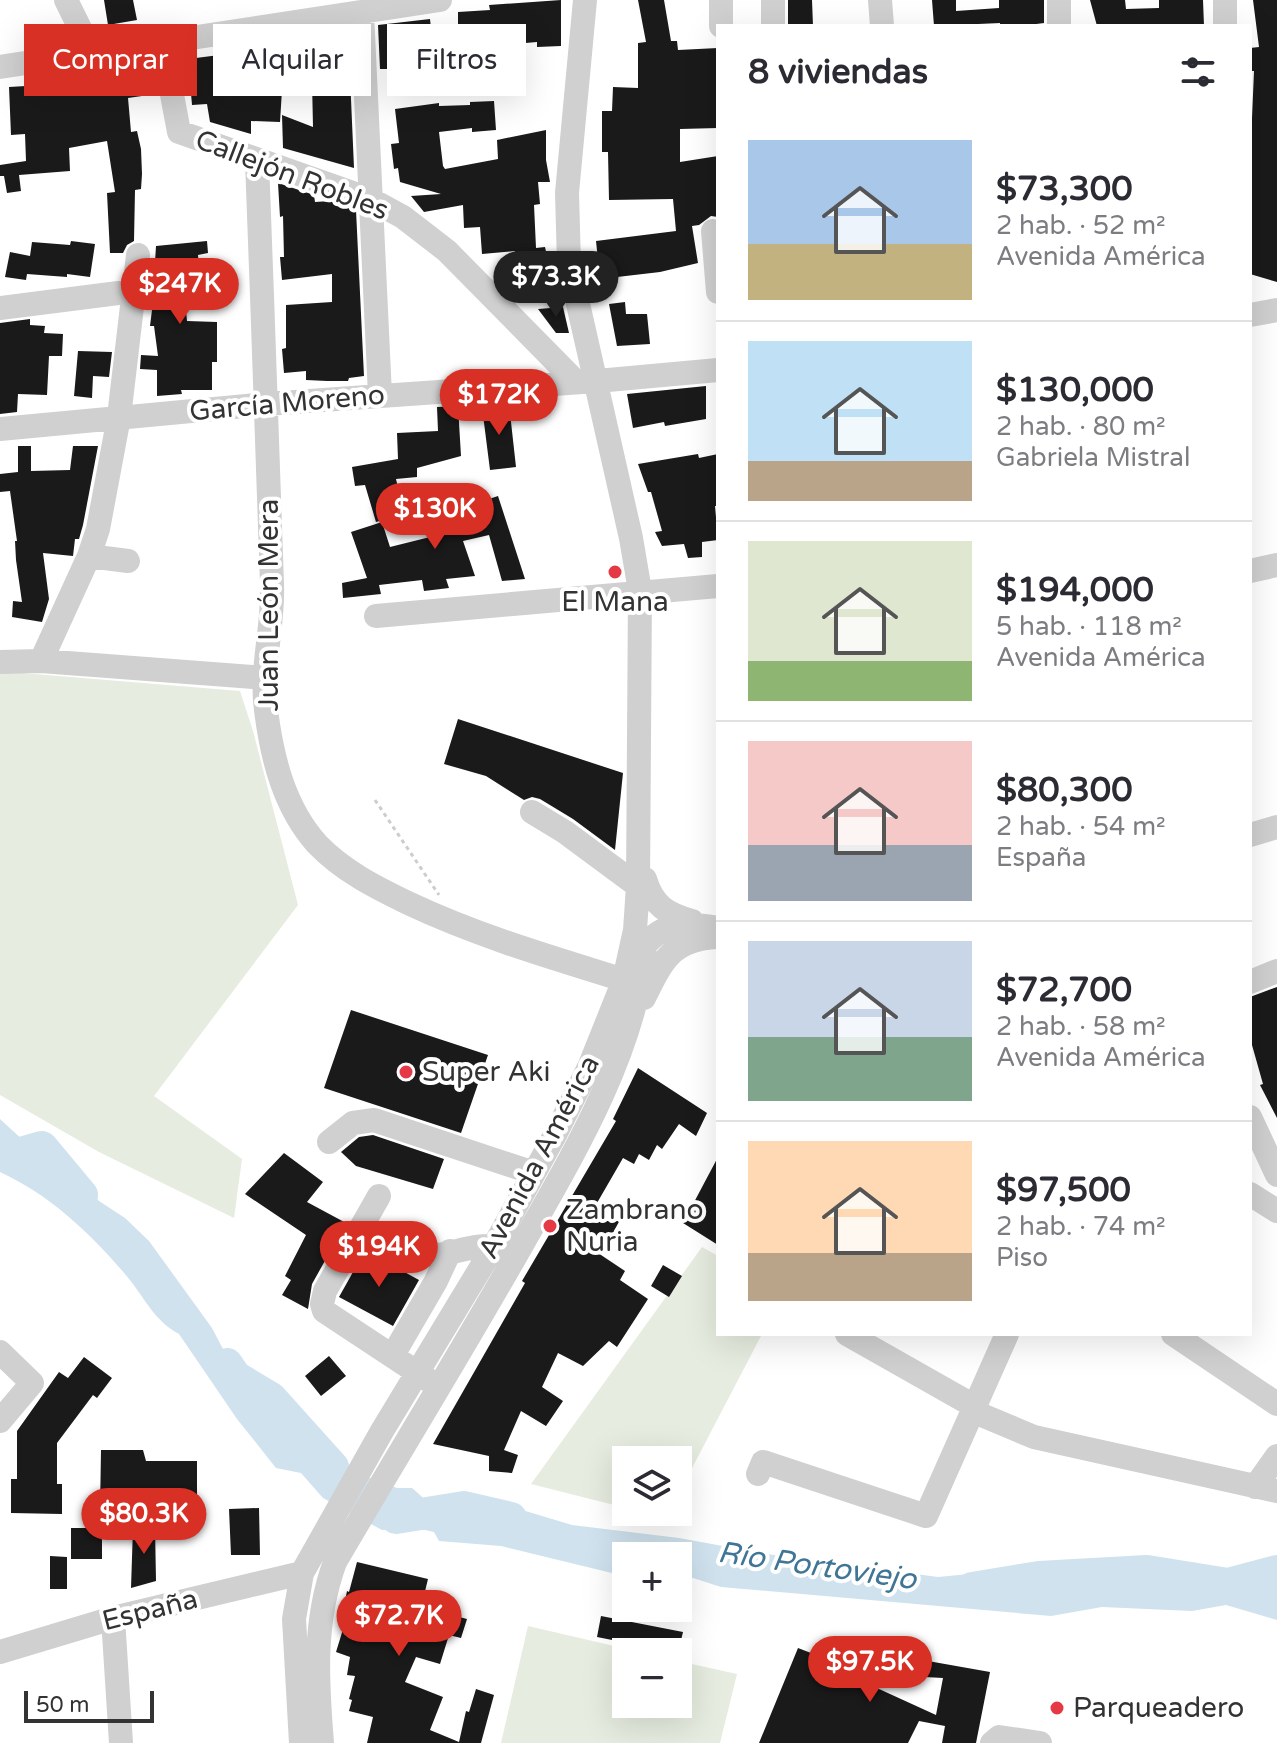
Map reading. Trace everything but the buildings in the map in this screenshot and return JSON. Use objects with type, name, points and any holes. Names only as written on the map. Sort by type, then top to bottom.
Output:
[{"type":"street","points":[[66,0],[78,24]]},
{"type":"street","points":[[197,36],[440,0]]},
{"type":"street","name":"Avenida América","points":[[322,1743],[317,1688],[318,1641],[324,1593],[335,1562],[499,1286],[580,1140],[623,1044],[638,995],[647,941],[640,816],[640,591],[634,554],[586,381],[566,218],[585,0]]},
{"type":"street","points":[[721,0],[721,24]]},
{"type":"street","points":[[773,0],[773,24]]},
{"type":"street","points":[[880,0],[882,24]]},
{"type":"street","points":[[1059,0],[1059,24]]},
{"type":"street","points":[[1225,0],[1225,24]]},
{"type":"street","points":[[362,12],[380,395]]},
{"type":"street","points":[[0,67],[24,63]]},
{"type":"street","name":"Callejón Robles","points":[[172,96],[179,132],[370,199],[425,232],[586,381]]},
{"type":"street","name":"Juan León Mera","points":[[257,161],[273,590],[265,706],[275,761],[285,794],[307,832],[339,864],[366,882],[461,928],[624,980]]},
{"type":"street","points":[[713,231],[716,268]]},
{"type":"street","points":[[41,661],[89,556],[98,529],[119,417],[138,255]]},
{"type":"street","points":[[0,308],[134,291]]},
{"type":"street","points":[[1252,315],[1277,310]]},
{"type":"street","name":"García Moreno","points":[[0,429],[266,404],[716,370]]},
{"type":"street","points":[[89,556],[128,561]]},
{"type":"street","points":[[1252,571],[1277,565]]},
{"type":"street","points":[[376,616],[716,586]]},
{"type":"street","points":[[0,662],[41,661],[266,678]]},
{"type":"street","points":[[532,812],[642,883],[661,909],[677,917],[716,927]]},
{"type":"street","points":[[1252,834],[1277,827]]},
{"type":"street","name":"Avenida América","points":[[301,1743],[294,1619],[306,1564],[494,1246],[590,1065],[624,980],[642,883]]},
{"type":"street","points":[[624,980],[647,941],[659,930],[675,925],[716,928]]},
{"type":"street","points":[[623,1044],[647,993],[673,950],[691,939],[716,937]]},
{"type":"street","points":[[1252,981],[1277,971]]},
{"type":"street","points":[[329,1142],[353,1123],[374,1120],[534,1173]]},
{"type":"street","points":[[1252,1121],[1277,1175]]},
{"type":"street","points":[[1252,1195],[1277,1211]]},
{"type":"street","points":[[379,1196],[325,1291],[324,1311],[438,1387]]},
{"type":"street","points":[[357,1238],[419,1254],[439,1255],[474,1245],[494,1246]]},
{"type":"street","points":[[393,1355],[450,1251]]},
{"type":"street","points":[[850,1336],[973,1408],[1034,1437],[1266,1489],[1277,1456]]},
{"type":"street","points":[[758,1474],[763,1462],[926,1516],[1006,1336]]},
{"type":"street","points":[[1176,1336],[1277,1404]]},
{"type":"street","points":[[0,1352],[32,1383],[0,1421]]},
{"type":"street","name":"España","points":[[0,1652],[306,1564]]},
{"type":"street","points":[[113,1618],[121,1743]]},
{"type":"street","points":[[992,1743],[999,1737],[1040,1743]]},
{"type":"path","points":[[375,800],[461,928]]},
{"type":"shaded area","points":[[0,660],[10,672],[240,691],[298,905],[154,1096],[242,1159],[234,1218],[99,1152],[0,1095]]},
{"type":"shaded area","points":[[702,1247],[716,1255],[716,1336],[761,1336],[692,1468],[692,1446],[612,1446],[612,1504],[531,1484]]},
{"type":"shaded area","points":[[528,1626],[612,1646],[612,1718],[692,1718],[692,1664],[737,1674],[720,1743],[501,1743]]},
{"type":"water","points":[[0,1119],[25,1142],[71,1173],[99,1201],[125,1218],[149,1241],[212,1328],[224,1351],[245,1371],[292,1432],[316,1441],[342,1467],[397,1488],[412,1488],[445,1514],[461,1512],[486,1499],[572,1525],[679,1538],[767,1554],[938,1577],[969,1574],[1034,1585],[1085,1579],[1103,1585],[1138,1566],[1165,1568],[1254,1586],[1277,1582],[1277,1620],[1226,1605],[1192,1611],[1102,1607],[1051,1616],[721,1587],[692,1578],[692,1542],[612,1542],[612,1573],[501,1546],[439,1541],[434,1532],[416,1528],[382,1530],[323,1498],[301,1473],[276,1468],[237,1419],[179,1334],[155,1315],[112,1259],[52,1204],[0,1172]]},
{"type":"waterway","name":"Río Portoviejo","points":[[0,1149],[14,1155],[42,1147],[82,1195]]},
{"type":"waterway","name":"Río Portoviejo","points":[[227,1364],[236,1377],[271,1398],[333,1467]]},
{"type":"waterway","name":"Río Portoviejo","points":[[396,1518],[464,1507],[511,1518]]},
{"type":"waterway","name":"Río Portoviejo","points":[[972,1588],[1039,1577],[1147,1571],[1228,1584],[1277,1571]]},
{"type":"place","name":"El Mana","points":[[615,572]]},
{"type":"place","name":"Super Aki","points":[[406,1072]]},
{"type":"place","name":"Zambrano Nuria","points":[[550,1226]]},
{"type":"place","name":"Parqueadero","points":[[1057,1708]]}]
